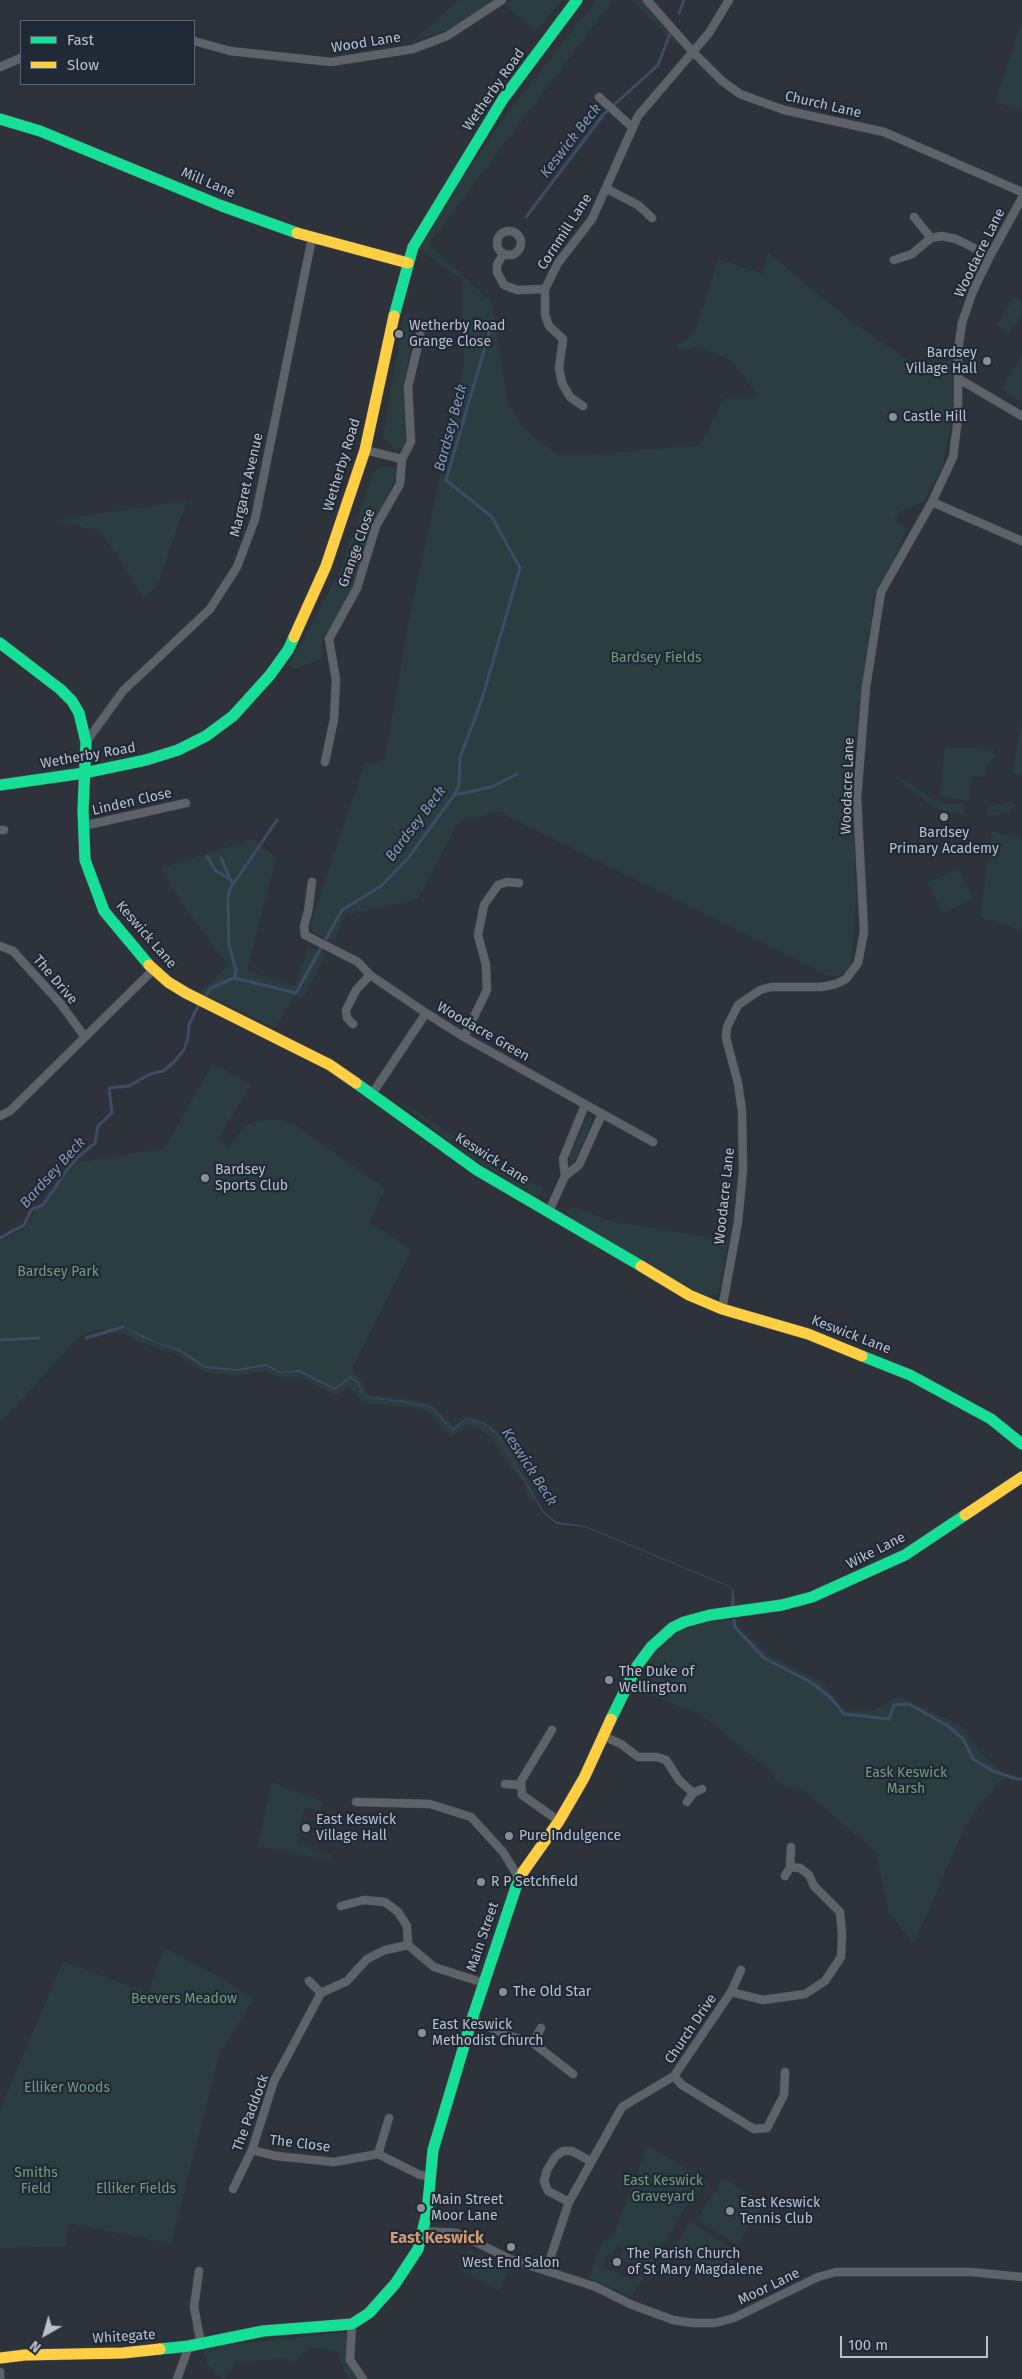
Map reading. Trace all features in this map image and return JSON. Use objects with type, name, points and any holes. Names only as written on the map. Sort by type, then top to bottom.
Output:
[{"type":"street","name":"Wood Lane","points":[[195,41],[230,51],[330,62],[413,49],[447,36],[502,0]]},
{"type":"street","name":"Wetherby Road","points":[[0,785],[84,773],[146,760],[178,750],[206,736],[251,698],[288,650],[326,566],[365,450],[413,247],[454,177],[504,99],[577,0]]},
{"type":"street","name":"Church Lane","points":[[647,0],[692,51],[722,81],[740,94],[758,102],[884,132],[1022,192]]},
{"type":"street","name":"Cornmill Lane","points":[[583,406],[570,397],[562,383],[558,368],[563,339],[549,326],[545,315],[545,289],[551,273],[592,219],[607,189],[632,126],[644,106],[709,33],[730,0]]},
{"type":"street","points":[[0,67],[20,58]]},
{"type":"street","points":[[599,97],[632,126]]},
{"type":"street","name":"Mill Lane","points":[[0,118],[40,131],[222,206],[312,238],[408,263]]},
{"type":"street","points":[[607,189],[638,205],[652,218]]},
{"type":"street","name":"Woodacre Lane","points":[[722,1309],[738,1222],[743,1170],[742,1111],[738,1083],[726,1038],[726,1027],[738,1005],[760,990],[771,987],[821,987],[836,984],[846,980],[858,963],[864,932],[858,798],[866,687],[881,592],[932,502],[953,457],[958,418],[958,351],[962,323],[973,291],[1022,198]]},
{"type":"street","points":[[914,218],[931,238]]},
{"type":"street","points":[[894,260],[912,254],[931,238],[942,236],[956,240],[990,256]]},
{"type":"street","name":"Margaret Avenue","points":[[86,742],[97,724],[123,691],[210,609],[229,582],[241,559],[255,519],[312,238]]},
{"type":"street","points":[[503,254],[497,265],[497,272],[504,285],[518,290],[545,289]]},
{"type":"street","name":"Grange Close","points":[[325,762],[334,720],[336,680],[329,638],[357,588],[376,526],[400,484],[402,460],[411,442],[408,387],[420,337],[420,324]]},
{"type":"street","points":[[959,379],[1022,416]]},
{"type":"street","points":[[365,450],[402,460]]},
{"type":"street","points":[[932,502],[1022,541]]},
{"type":"street","name":"Keswick Lane","points":[[0,643],[38,671],[72,701],[79,713],[86,742],[83,826],[85,860],[104,910],[153,970],[194,997],[324,1062],[372,1094],[477,1170],[689,1295],[722,1309],[808,1334],[910,1375],[990,1419],[1022,1444]]},
{"type":"street","name":"Linden Close","points":[[83,826],[186,802]]},
{"type":"street","points":[[312,882],[311,898],[303,931],[305,935],[358,962],[370,974],[426,1013]]},
{"type":"street","points":[[464,1037],[487,990],[486,965],[478,935],[484,905],[498,885],[507,882],[519,883]]},
{"type":"street","name":"The Drive","points":[[0,946],[13,951],[60,1003],[85,1037]]},
{"type":"street","points":[[0,1116],[10,1111],[153,970]]},
{"type":"street","points":[[353,1024],[347,1018],[346,1010],[356,990],[370,974]]},
{"type":"street","name":"Woodacre Green","points":[[372,1094],[426,1013],[464,1037],[653,1142]]},
{"type":"street","points":[[549,1211],[564,1176],[564,1159],[586,1105]]},
{"type":"street","points":[[564,1176],[579,1165],[602,1114]]},
{"type":"street","name":"Wike Lane","points":[[726,1613],[812,1597],[882,1566],[931,1538],[1022,1477]]},
{"type":"street","name":"Main Street","points":[[352,2324],[369,2312],[395,2284],[418,2249],[424,2231],[433,2150],[472,2019],[519,1878],[559,1821],[584,1778],[637,1666],[662,1637],[684,1622],[726,1613]]},
{"type":"street","points":[[552,1730],[521,1781],[521,1785],[522,1795],[559,1821]]},
{"type":"street","points":[[603,1736],[621,1744],[638,1757],[657,1757],[666,1760],[679,1780],[693,1793]]},
{"type":"street","points":[[505,1784],[521,1785]]},
{"type":"street","points":[[687,1802],[693,1793],[702,1788]]},
{"type":"street","points":[[356,1802],[430,1804],[471,1817],[504,1852],[519,1878]]},
{"type":"street","points":[[785,1876],[790,1867],[791,1847]]},
{"type":"street","name":"Church Drive","points":[[731,1992],[763,2000],[805,1994],[825,1981],[841,1957],[840,1912],[814,1886],[809,1875],[800,1868],[790,1867]]},
{"type":"street","points":[[341,1906],[364,1900],[385,1902],[398,1912],[407,1926],[408,1945],[434,1967],[484,1983]]},
{"type":"street","points":[[309,1981],[321,1993],[347,1981],[367,1959],[385,1950],[408,1945]]},
{"type":"street","name":"Church Drive","points":[[546,2272],[569,2202],[590,2161],[622,2107],[674,2076],[731,1992],[741,1970]]},
{"type":"street","name":"The Paddock","points":[[233,2189],[252,2150],[274,2081],[321,1993]]},
{"type":"street","points":[[472,2019],[504,2034],[533,2042],[574,2074]]},
{"type":"street","points":[[533,2042],[541,2028]]},
{"type":"street","points":[[674,2076],[682,2085],[754,2129],[767,2128],[784,2095],[786,2072]]},
{"type":"street","points":[[784,2095],[792,2099]]},
{"type":"street","points":[[389,2118],[378,2154],[420,2175],[429,2176]]},
{"type":"street","name":"The Close","points":[[252,2150],[276,2156],[334,2162],[378,2154]]},
{"type":"street","points":[[569,2202],[548,2191],[544,2181],[547,2170],[555,2157],[563,2151],[572,2151],[590,2161]]},
{"type":"street","name":"Moor Lane","points":[[424,2231],[457,2233],[510,2259],[596,2287],[630,2304],[673,2320],[693,2323],[716,2323],[734,2318],[818,2277],[836,2272],[971,2272],[1022,2278]]},
{"type":"street","points":[[199,2271],[194,2307],[201,2344]]},
{"type":"street","points":[[352,2324],[350,2360],[363,2379]]},
{"type":"street","name":"Whitegate","points":[[0,2358],[25,2355],[124,2353],[189,2346],[263,2332],[352,2324]]},
{"type":"street","points":[[177,2379],[189,2346]]},
{"type":"street","points":[[0,2372],[0,2379]]},
{"type":"green space","points":[[459,0],[498,0],[448,30],[413,41]]},
{"type":"green space","points":[[513,0],[562,0],[535,33],[505,4]]},
{"type":"green space","name":"Bardsey Fields","points":[[596,0],[613,0],[429,244],[492,303],[508,404],[525,430],[559,455],[584,455],[700,445],[723,399],[759,396],[730,360],[697,347],[679,350],[677,346],[695,333],[718,259],[763,274],[768,253],[856,325],[908,360],[939,363],[951,360],[953,413],[943,465],[924,501],[902,510],[894,519],[906,529],[895,557],[874,595],[851,773],[856,897],[852,960],[849,968],[838,977],[827,975],[500,812],[459,821],[418,899],[346,915],[334,941],[314,933],[310,926],[365,763],[385,760],[409,620],[464,366],[462,279],[419,250],[461,179],[512,107]]},
{"type":"green space","points":[[632,0],[642,0],[676,37],[674,43]]},
{"type":"green space","points":[[1022,21],[1022,111],[995,102]]},
{"type":"green space","points":[[1015,296],[1022,301],[1022,315],[1009,334],[996,325]]},
{"type":"green space","points":[[404,314],[409,315],[413,334],[404,384],[406,446],[395,450],[383,438]]},
{"type":"green space","points":[[1022,355],[1022,402],[1001,389]]},
{"type":"green space","points":[[384,465],[392,467],[397,473],[370,529],[352,592],[323,639],[321,659],[295,669],[288,665],[301,645],[342,567],[372,475],[377,468]]},
{"type":"green space","points":[[187,500],[157,587],[143,597],[101,531],[51,521]]},
{"type":"green space","points":[[1022,721],[1022,776],[1012,774]]},
{"type":"green space","points":[[945,747],[993,749],[996,756],[987,767],[985,777],[972,776],[968,801],[940,796]]},
{"type":"green space","points":[[892,775],[912,783],[931,799],[947,804],[963,803],[965,816],[934,808]]},
{"type":"green space","points":[[1012,801],[1015,805],[1009,813],[987,817],[986,808]]},
{"type":"green space","points":[[992,831],[1022,839],[1022,930],[980,918]]},
{"type":"green space","points":[[253,839],[276,857],[247,971],[296,986],[308,947],[326,954],[303,998],[294,996],[275,1028],[200,992],[228,966],[182,903],[161,868]]},
{"type":"green space","points":[[959,869],[973,899],[943,913],[927,882]]},
{"type":"green space","name":"Bardsey Sports Club","points":[[212,1064],[251,1084],[218,1140],[229,1146],[245,1126],[254,1121],[275,1119],[292,1123],[385,1188],[370,1223],[412,1250],[352,1370],[362,1381],[368,1395],[403,1398],[433,1405],[454,1426],[467,1416],[484,1421],[500,1433],[507,1446],[515,1452],[537,1496],[498,1434],[484,1423],[467,1418],[453,1429],[431,1407],[403,1401],[365,1397],[358,1382],[350,1376],[335,1388],[300,1370],[281,1372],[266,1364],[237,1369],[206,1366],[179,1349],[135,1334],[179,1351],[205,1368],[237,1371],[266,1366],[280,1373],[299,1372],[335,1390],[350,1378],[357,1383],[365,1398],[403,1402],[431,1408],[453,1430],[467,1419],[483,1424],[498,1435],[535,1498],[530,1501],[522,1480],[506,1462],[494,1441],[480,1429],[469,1425],[450,1437],[428,1412],[403,1406],[363,1404],[350,1386],[336,1395],[301,1377],[279,1377],[265,1371],[237,1375],[204,1372],[177,1354],[139,1342],[126,1334],[100,1329],[81,1335],[0,1423],[0,1241],[24,1229],[37,1209],[45,1206],[58,1185],[77,1163],[165,1148]]},
{"type":"green space","points":[[412,1108],[503,1169],[543,1188],[542,1193],[537,1196],[529,1193],[473,1159],[410,1110]]},
{"type":"green space","points":[[587,1117],[591,1118],[592,1121],[576,1159],[572,1161],[569,1157]]},
{"type":"green space","points":[[573,1207],[614,1222],[728,1240],[718,1293],[710,1297],[691,1289],[570,1218],[567,1210]]},
{"type":"green space","name":"Eask Keswick Marsh","points":[[736,1620],[737,1627],[768,1655],[824,1683],[844,1711],[873,1711],[898,1696],[963,1727],[979,1752],[1008,1777],[998,1782],[965,1826],[914,1944],[889,1912],[875,1851],[803,1790],[779,1784],[769,1770],[699,1713],[641,1692],[644,1689],[639,1686],[650,1657],[669,1637],[682,1629],[707,1621]]},
{"type":"green space","points":[[272,1782],[323,1802],[321,1811],[304,1808],[297,1843],[313,1846],[312,1852],[331,1855],[330,1860],[258,1846]]},
{"type":"green space","points":[[164,1948],[220,1977],[254,2000],[220,2052],[171,2244],[68,2223],[66,2246],[0,2248],[0,2110],[63,1961],[148,1993]]},
{"type":"green space","name":"East Keswick Graveyard","points":[[648,2145],[707,2182],[687,2205],[632,2297],[588,2278],[602,2244],[615,2231]],"holes":[[[617,2245],[624,2248],[620,2258],[639,2266],[634,2280],[602,2266],[608,2253],[612,2255]]]},
{"type":"green space","name":"East Keswick Tennis Club","points":[[723,2178],[763,2203],[737,2245],[697,2220]]},
{"type":"green space","points":[[691,2221],[740,2254],[725,2277],[675,2245]]},
{"type":"green space","points":[[469,2249],[509,2270],[498,2290],[459,2269]]},
{"type":"green space","points":[[346,2332],[347,2365],[358,2379],[349,2379],[340,2362],[339,2352],[309,2348],[294,2363],[284,2359],[236,2362],[225,2379],[222,2379],[208,2365],[202,2348]]},
{"type":"water","points":[[122,1326],[159,1343],[179,1349],[206,1366],[237,1369],[266,1364],[281,1372],[300,1370],[335,1388],[350,1376],[358,1382],[365,1397],[403,1401],[431,1407],[453,1429],[467,1418],[484,1423],[498,1434],[544,1512],[557,1522],[585,1526],[725,1584],[733,1589],[735,1605],[731,1607],[732,1589],[725,1585],[585,1527],[557,1524],[543,1513],[498,1435],[483,1424],[467,1419],[453,1431],[431,1408],[403,1402],[365,1398],[357,1383],[350,1378],[335,1390],[299,1372],[280,1373],[266,1366],[237,1371],[205,1368],[179,1351],[141,1337]]},
{"type":"waterway","name":"Keswick Beck","points":[[679,13],[684,0]]},
{"type":"waterway","name":"Keswick Beck","points":[[526,217],[604,114],[658,65],[670,34]]},
{"type":"waterway","name":"Bardsey Beck","points":[[0,1238],[24,1225],[31,1210],[43,1205],[67,1170],[78,1157],[95,1143],[98,1126],[112,1113],[109,1088],[129,1086],[150,1074],[163,1071],[184,1050],[188,1038],[189,1025],[199,1004],[211,988],[234,978],[296,993],[342,910],[381,886],[409,857],[454,795],[459,785],[460,758],[482,699],[520,568],[492,517],[446,480],[493,320]]},
{"type":"waterway","points":[[454,795],[492,787],[517,774]]},
{"type":"waterway","points":[[235,977],[236,970],[229,945],[228,897],[230,889],[277,820]]},
{"type":"waterway","points":[[207,856],[215,870],[230,879]]},
{"type":"waterway","points":[[221,858],[233,885]]},
{"type":"waterway","name":"Keswick Beck","points":[[86,1338],[123,1327]]},
{"type":"waterway","name":"Keswick Beck","points":[[0,1340],[39,1338]]},
{"type":"waterway","name":"Keswick Beck","points":[[734,1620],[735,1627],[764,1658],[812,1683],[831,1698],[844,1714],[889,1719],[894,1705],[909,1704],[948,1726],[963,1739],[973,1759],[993,1771],[1022,1779]]},
{"type":"traffic: fast","points":[[394,316],[413,247],[503,99],[577,0]]},
{"type":"traffic: fast","points":[[0,119],[40,131],[222,206],[297,233]]},
{"type":"traffic: fast","points":[[0,785],[84,773],[146,760],[178,750],[206,736],[233,716],[270,675],[288,650],[294,637]]},
{"type":"traffic: fast","points":[[0,643],[60,689],[72,701],[79,713],[86,742],[83,810],[85,860],[104,911],[149,965]]},
{"type":"traffic: fast","points":[[356,1083],[477,1170],[641,1266]]},
{"type":"traffic: fast","points":[[862,1356],[910,1375],[991,1419],[1022,1444]]},
{"type":"traffic: fast","points":[[611,1719],[637,1666],[651,1647],[672,1628],[684,1622],[710,1615],[782,1605],[812,1597],[905,1555],[965,1515]]},
{"type":"traffic: fast","points":[[160,2349],[189,2346],[263,2331],[352,2324],[369,2313],[395,2284],[418,2249],[427,2213],[433,2150],[472,2019],[519,1878],[523,1872]]},
{"type":"traffic: slow","points":[[297,233],[408,263]]},
{"type":"traffic: slow","points":[[294,637],[326,566],[365,450],[394,316]]},
{"type":"traffic: slow","points":[[149,965],[168,982],[186,993],[330,1065],[356,1083]]},
{"type":"traffic: slow","points":[[641,1266],[689,1295],[722,1309],[808,1334],[862,1356]]},
{"type":"traffic: slow","points":[[965,1515],[1022,1477]]},
{"type":"traffic: slow","points":[[523,1872],[559,1821],[584,1778],[611,1719]]},
{"type":"traffic: slow","points":[[0,2358],[25,2355],[123,2353],[160,2349]]},
{"type":"place","name":"Wetherby Road Grange Close","points":[[399,334]]},
{"type":"place","name":"Bardsey Village Hall","points":[[987,361]]},
{"type":"place","name":"Castle Hill","points":[[893,417]]},
{"type":"place","name":"Bardsey Primary Academy","points":[[944,817]]},
{"type":"place","name":"Bardsey Sports Club","points":[[205,1178]]},
{"type":"place","name":"The Duke of Wellington","points":[[609,1680]]},
{"type":"place","name":"East Keswick Village Hall","points":[[306,1828]]},
{"type":"place","name":"Pure Indulgence","points":[[509,1836]]},
{"type":"place","name":"R P Setchfield","points":[[481,1882]]},
{"type":"place","name":"The Old Star","points":[[503,1992]]},
{"type":"place","name":"East Keswick Methodist Church","points":[[422,2033]]},
{"type":"place","name":"Main Street Moor Lane","points":[[421,2208]]},
{"type":"place","name":"East Keswick Tennis Club","points":[[730,2211]]},
{"type":"place","name":"West End Salon","points":[[511,2247]]},
{"type":"place","name":"The Parish Church of St Mary Magdalene","points":[[617,2262]]},
{"type":"district","name":"East Keswick","points":[[437,2239]]},
{"type":"park label","name":"Bardsey Park","points":[[58,1272]]},
{"type":"park label","name":"Beevers Meadow","points":[[184,1999]]},
{"type":"park label","name":"Elliker Woods","points":[[67,2088]]},
{"type":"park label","name":"Smiths Field","points":[[36,2182]]},
{"type":"park label","name":"Elliker Fields","points":[[136,2189]]}]
